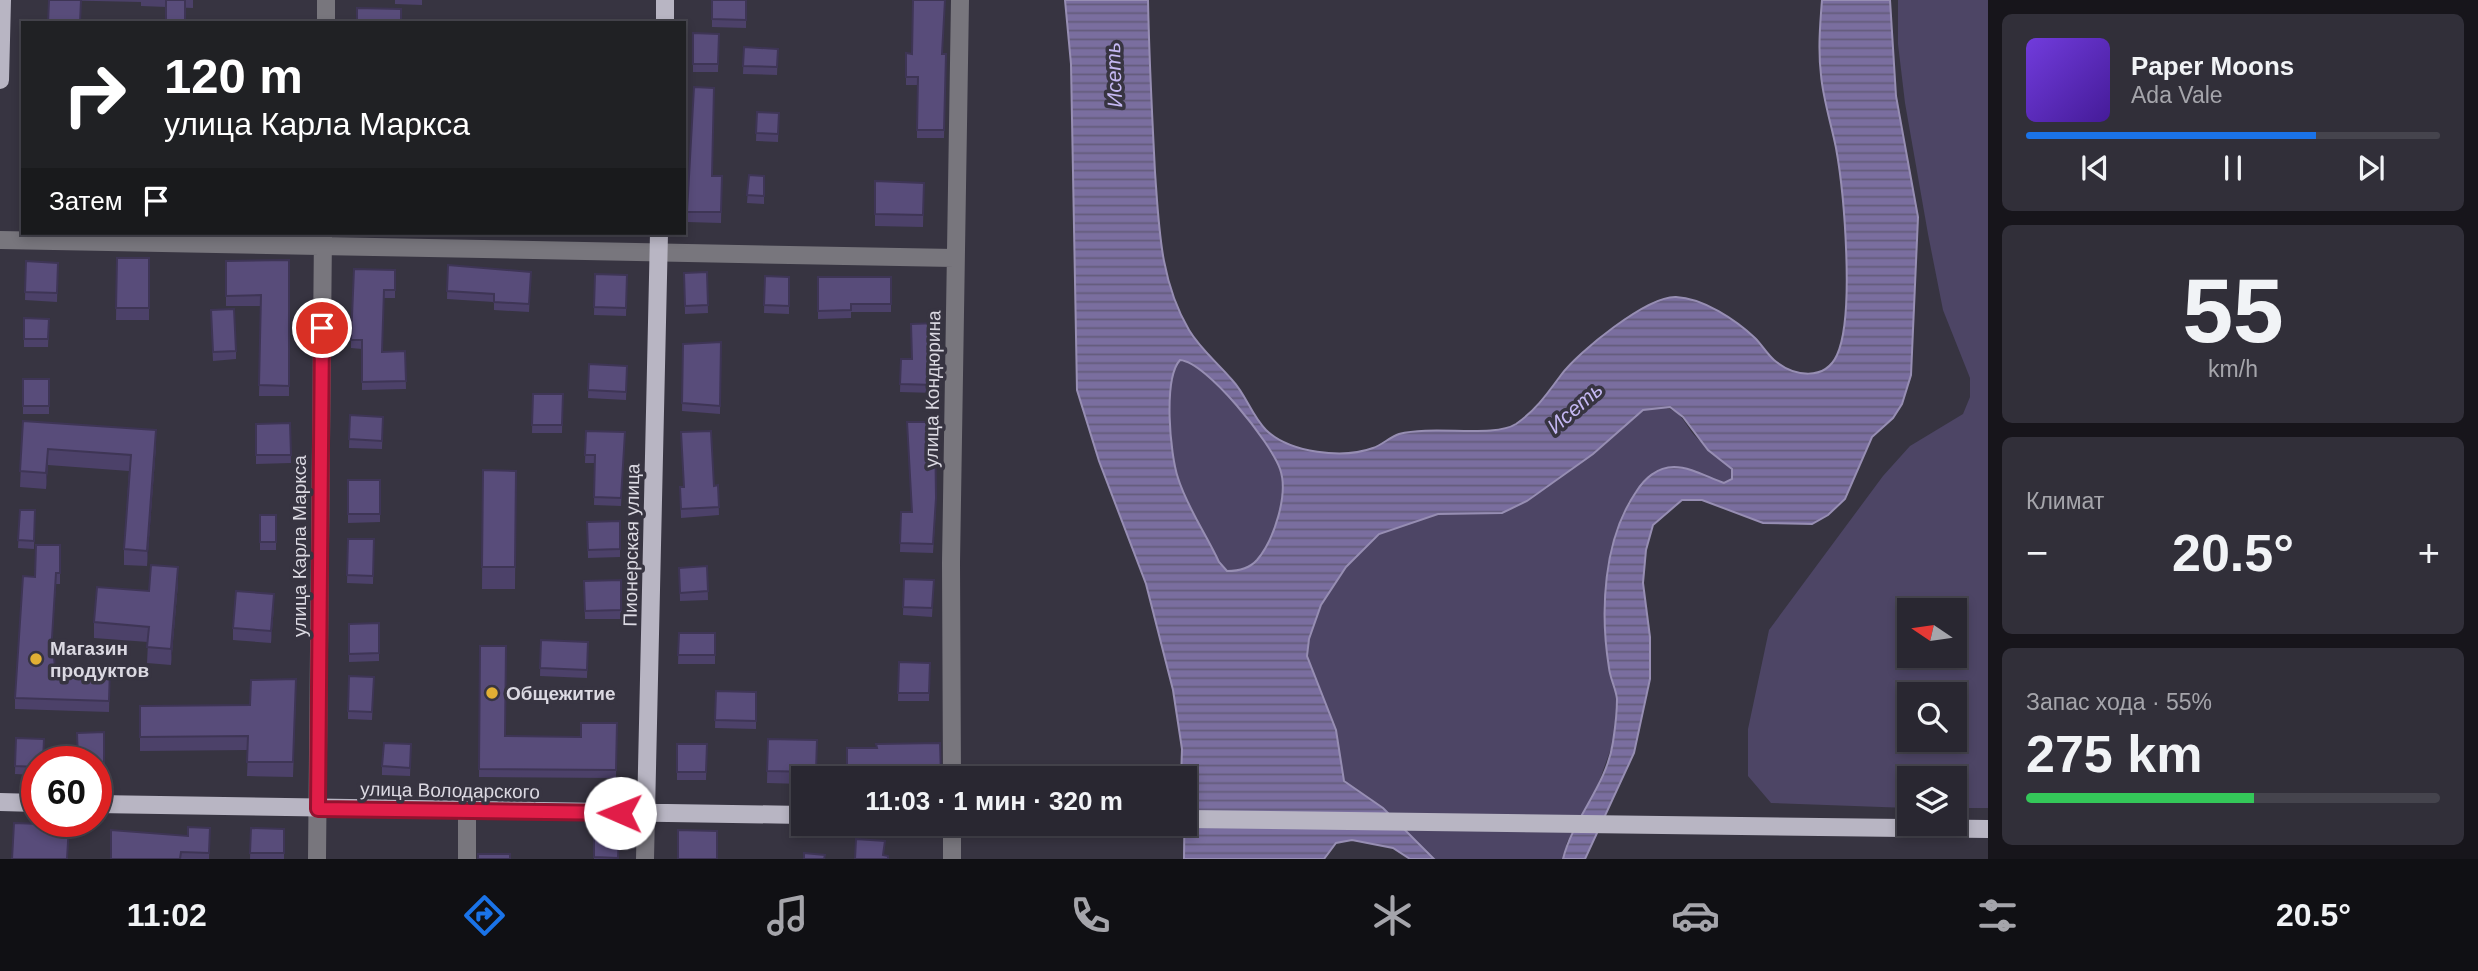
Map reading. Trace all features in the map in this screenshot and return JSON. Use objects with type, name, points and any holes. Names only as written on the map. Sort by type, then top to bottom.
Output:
[{"type":"main road","points":[[0,80],[2,0]]},
{"type":"main road","points":[[665,0],[665,21]]},
{"type":"main road","name":"Пионерская улица","points":[[646,814],[659,235]]},
{"type":"main road","points":[[0,802],[21,803]]},
{"type":"main road","name":"улица Володарского","points":[[112,804],[791,815]]},
{"type":"main road","points":[[1197,819],[1988,829]]},
{"type":"street","points":[[326,0],[326,21]]},
{"type":"street","name":"улица Кондюрина","points":[[952,766],[954,258],[960,127],[960,0]]},
{"type":"street","points":[[0,240],[323,240],[659,254],[954,258]]},
{"type":"street","name":"улица Карла Маркса","points":[[317,859],[323,240]]},
{"type":"street","points":[[467,811],[467,859]]},
{"type":"street","name":"Пионерская улица","points":[[645,859],[646,814]]},
{"type":"street","points":[[952,836],[952,859]]},
{"type":"shaded area","points":[[1898,0],[1988,0],[1988,808],[1967,808],[1967,766],[1897,766],[1897,808],[1771,803],[1748,776],[1748,729],[1769,630],[1883,476],[1910,446],[1963,414],[1970,397],[1970,378],[1943,310],[1905,103],[1898,44]]},
{"type":"shaded area","points":[[1180,360],[1192,364],[1206,374],[1237,406],[1264,441],[1280,469],[1283,491],[1274,529],[1257,560],[1243,569],[1227,571],[1219,562],[1178,478],[1169,418],[1171,384]]},
{"type":"shaded area","points":[[1659,407],[1678,414],[1697,438],[1733,469],[1732,479],[1725,483],[1674,467],[1629,501],[1619,524],[1605,611],[1609,668],[1617,699],[1613,743],[1596,790],[1567,842],[1563,859],[1434,859],[1383,808],[1344,781],[1336,730],[1307,656],[1309,639],[1321,605],[1346,567],[1379,534],[1438,514],[1479,514],[1550,485],[1593,454],[1643,409]]},
{"type":"water","name":"Исеть","points":[[1065,0],[1148,0],[1160,233],[1167,273],[1179,311],[1194,337],[1238,387],[1266,430],[1276,438],[1302,449],[1347,453],[1373,448],[1399,434],[1493,430],[1516,424],[1597,340],[1631,315],[1663,299],[1676,297],[1697,301],[1729,317],[1758,341],[1774,360],[1791,370],[1809,374],[1825,369],[1837,355],[1842,337],[1847,284],[1845,223],[1839,168],[1820,66],[1822,0],[1890,0],[1896,96],[1918,217],[1911,375],[1902,404],[1893,418],[1872,437],[1845,499],[1828,515],[1812,524],[1763,523],[1702,500],[1682,500],[1653,525],[1646,550],[1643,583],[1650,637],[1650,679],[1634,753],[1585,859],[1563,859],[1574,829],[1604,773],[1613,742],[1617,699],[1606,646],[1605,600],[1611,554],[1625,511],[1647,478],[1657,471],[1680,467],[1724,483],[1732,479],[1732,469],[1708,450],[1683,417],[1670,407],[1643,410],[1593,454],[1527,501],[1502,513],[1438,514],[1379,534],[1346,567],[1321,605],[1309,639],[1307,656],[1336,730],[1344,781],[1383,808],[1434,859],[1410,859],[1393,848],[1352,840],[1336,843],[1324,859],[1184,859],[1184,836],[1197,836],[1197,766],[1181,766],[1182,749],[1173,690],[1146,584],[1099,461],[1077,390],[1071,64]],"holes":[[[1180,360],[1192,364],[1206,374],[1252,424],[1274,457],[1282,479],[1281,504],[1269,541],[1257,560],[1239,570],[1227,571],[1219,562],[1186,499],[1175,467],[1170,417],[1171,383],[1175,370]]]},
{"type":"building","points":[[49,0],[81,0],[80,21],[48,21]]},
{"type":"building","points":[[166,0],[185,0],[185,21],[166,21]]},
{"type":"building","points":[[712,0],[746,0],[746,20],[712,19]]},
{"type":"building","points":[[913,0],[945,0],[942,54],[946,54],[944,130],[917,130],[918,77],[906,77],[906,53],[912,54]]},
{"type":"building","points":[[357,8],[401,9],[401,21],[357,21]]},
{"type":"building","points":[[693,33],[719,34],[718,64],[693,64]]},
{"type":"building","points":[[744,47],[778,49],[777,67],[743,66]]},
{"type":"building","points":[[694,87],[714,88],[712,176],[722,176],[721,212],[687,212]]},
{"type":"building","points":[[757,112],[779,113],[778,134],[756,133]]},
{"type":"building","points":[[749,175],[764,176],[764,196],[747,195]]},
{"type":"building","points":[[875,181],[924,183],[923,215],[875,214]]},
{"type":"building","points":[[117,258],[149,258],[149,308],[116,308]]},
{"type":"building","points":[[289,260],[289,386],[259,385],[261,295],[226,296],[226,261]]},
{"type":"building","points":[[26,261],[58,263],[57,293],[25,292]]},
{"type":"building","points":[[448,265],[531,272],[529,304],[494,302],[494,294],[447,291]]},
{"type":"building","points":[[354,269],[395,270],[395,290],[384,290],[382,352],[405,351],[406,381],[362,382],[362,340],[351,340]]},
{"type":"building","points":[[707,272],[708,305],[685,306],[684,273]]},
{"type":"building","points":[[595,274],[627,275],[626,308],[594,307]]},
{"type":"building","points":[[765,276],[789,277],[789,306],[764,305]]},
{"type":"building","points":[[818,277],[891,277],[891,304],[851,304],[851,310],[818,311]]},
{"type":"building","points":[[234,309],[236,351],[213,352],[211,310]]},
{"type":"building","points":[[24,318],[49,319],[48,339],[24,339]]},
{"type":"building","points":[[938,323],[936,385],[900,384],[901,359],[912,359],[911,324]]},
{"type":"building","points":[[721,342],[720,406],[682,403],[683,344]]},
{"type":"building","points":[[589,364],[627,366],[626,392],[588,390]]},
{"type":"building","points":[[23,379],[49,379],[49,406],[23,406]]},
{"type":"building","points":[[533,394],[563,394],[562,425],[532,425]]},
{"type":"building","points":[[350,415],[383,417],[382,441],[349,439]]},
{"type":"building","points":[[23,421],[156,430],[147,551],[124,549],[131,455],[48,449],[46,473],[20,471]]},
{"type":"building","points":[[907,422],[935,422],[936,498],[933,544],[900,543],[901,512],[912,512]]},
{"type":"building","points":[[290,423],[291,455],[256,455],[256,424]]},
{"type":"building","points":[[586,431],[625,432],[621,498],[594,497],[595,455],[585,455]]},
{"type":"building","points":[[711,431],[714,486],[718,485],[719,507],[681,509],[680,487],[684,487],[681,432]]},
{"type":"building","points":[[483,470],[516,471],[515,567],[482,567]]},
{"type":"building","points":[[348,480],[380,480],[380,514],[348,514]]},
{"type":"building","points":[[20,510],[35,510],[34,541],[18,540]]},
{"type":"building","points":[[260,515],[276,515],[276,542],[260,542]]},
{"type":"building","points":[[620,521],[620,549],[588,550],[587,522]]},
{"type":"building","points":[[348,539],[374,539],[373,576],[347,575]]},
{"type":"building","points":[[36,545],[60,545],[60,573],[56,573],[52,638],[55,667],[110,669],[109,701],[15,698],[23,576],[35,577]]},
{"type":"building","points":[[151,565],[178,567],[171,649],[147,647],[149,627],[94,622],[97,587],[149,591]]},
{"type":"building","points":[[707,566],[708,591],[680,593],[679,568]]},
{"type":"building","points":[[904,579],[934,580],[932,608],[903,607]]},
{"type":"building","points":[[621,580],[621,610],[585,611],[584,581]]},
{"type":"building","points":[[236,591],[274,594],[271,631],[233,628]]},
{"type":"building","points":[[379,623],[379,653],[349,654],[349,624]]},
{"type":"building","points":[[679,633],[715,633],[715,655],[678,655]]},
{"type":"building","points":[[541,640],[588,642],[587,670],[540,668]]},
{"type":"building","name":"Общежитие","points":[[480,646],[506,646],[505,736],[581,737],[581,723],[617,723],[616,770],[479,769]]},
{"type":"building","points":[[899,662],[930,663],[929,693],[898,693]]},
{"type":"building","points":[[349,676],[374,677],[372,712],[348,711]]},
{"type":"building","points":[[296,679],[293,762],[247,762],[248,736],[140,737],[140,706],[250,705],[251,680]]},
{"type":"building","points":[[716,691],[756,692],[756,721],[715,720]]},
{"type":"building","points":[[104,732],[104,746],[77,746],[77,733]]},
{"type":"building","points":[[16,738],[44,739],[44,746],[21,746],[21,766],[15,766]]},
{"type":"building","points":[[768,739],[817,740],[816,766],[791,766],[791,771],[767,771]]},
{"type":"building","points":[[384,743],[411,744],[410,768],[382,766]]},
{"type":"building","points":[[940,743],[941,766],[847,766],[847,748],[877,748],[876,744]]},
{"type":"building","points":[[677,744],[707,744],[706,772],[677,772]]},
{"type":"building","points":[[14,823],[21,823],[21,837],[68,837],[67,859],[12,859]]},
{"type":"building","points":[[188,827],[210,828],[209,853],[181,852],[180,859],[111,859],[112,830],[188,836]]},
{"type":"building","points":[[251,828],[284,829],[284,853],[250,853]]},
{"type":"building","points":[[678,830],[717,831],[717,859],[678,859]]},
{"type":"building","points":[[594,835],[619,836],[618,858],[594,857]]},
{"type":"building","points":[[856,839],[885,841],[883,855],[888,856],[888,859],[855,859]]},
{"type":"building","points":[[804,853],[825,855],[824,859],[804,859]]},
{"type":"building","points":[[478,854],[510,854],[510,859],[478,859]]},
{"type":"place","name":"Магазин продуктов","points":[[36,659]]},
{"type":"place","name":"Общежитие","points":[[492,693]]},
{"type":"route","points":[[322,328],[318,809],[620,813]]}]
